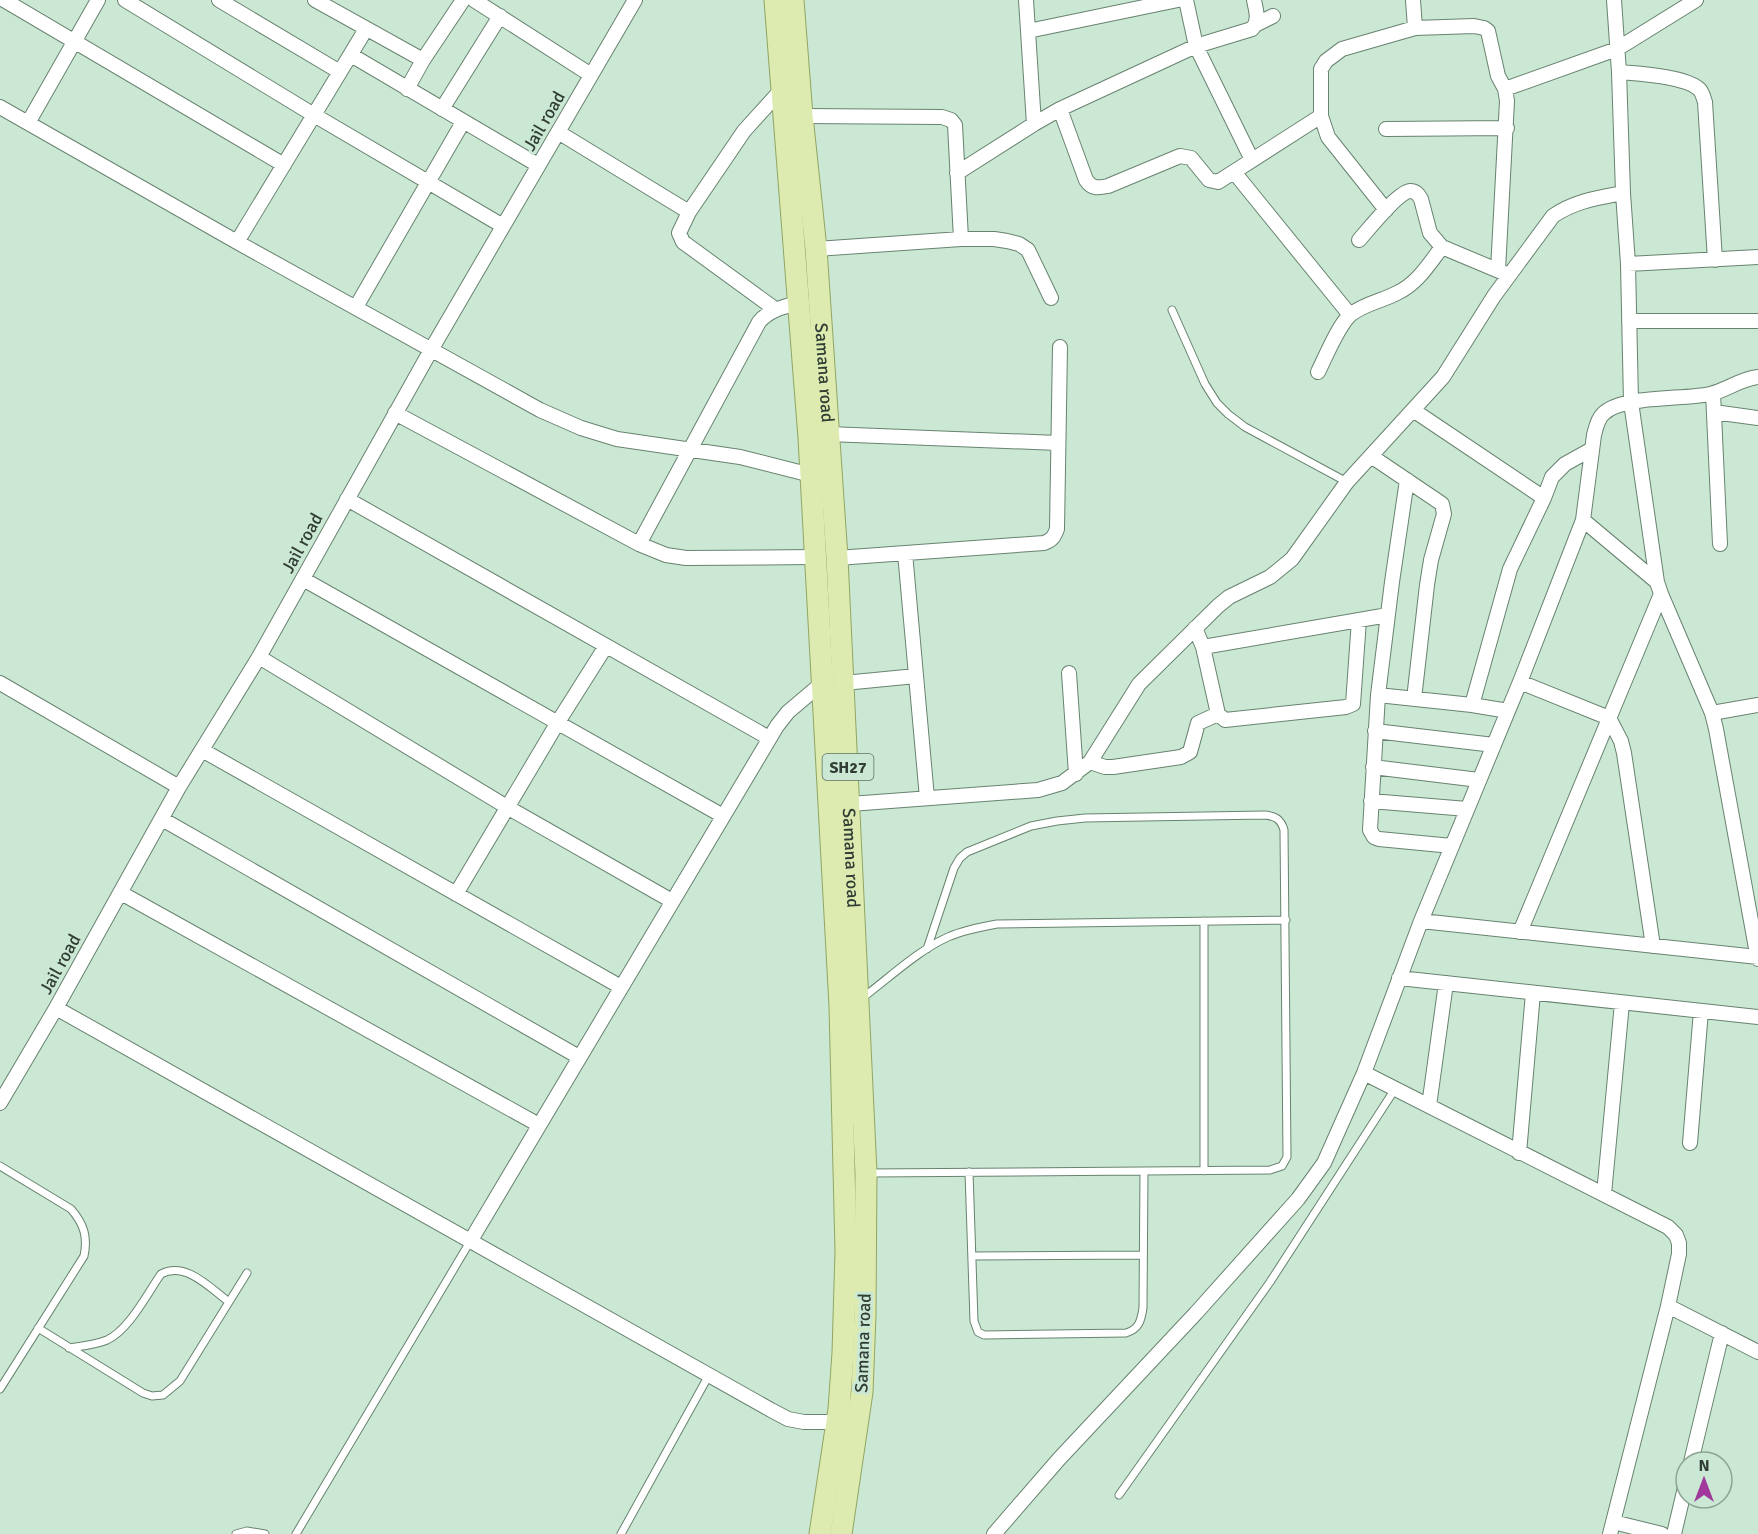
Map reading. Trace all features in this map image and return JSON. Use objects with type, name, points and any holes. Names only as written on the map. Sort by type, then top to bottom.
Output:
[{"type":"main road","name":"Samana road","points":[[775,0],[811,475],[840,1006],[866,1315],[862,1392],[841,1534]]},
{"type":"main road","name":"Samana road","points":[[793,0],[816,249],[837,558],[858,1001],[855,1173],[846,1251],[839,1409],[820,1534]]},
{"type":"street","points":[[4,0],[285,165]]},
{"type":"street","points":[[28,123],[98,0]]},
{"type":"street","points":[[125,0],[503,226]]},
{"type":"street","points":[[219,0],[340,72]]},
{"type":"street","points":[[315,0],[335,5],[366,29],[423,60]]},
{"type":"street","points":[[407,89],[423,60],[463,0]]},
{"type":"street","points":[[474,0],[591,75]]},
{"type":"street","name":"Jail road","points":[[0,1103],[56,1008],[179,787],[259,657],[431,350],[635,0]]},
{"type":"street","points":[[1026,0],[1034,124]]},
{"type":"street","points":[[1028,32],[1178,0]]},
{"type":"street","points":[[1186,0],[1196,46],[1252,160]]},
{"type":"street","points":[[1254,0],[1257,24]]},
{"type":"street","points":[[1413,0],[1415,28]]},
{"type":"street","points":[[1421,921],[1758,958],[1712,713],[1659,588],[1631,402],[1628,264],[1614,0]]},
{"type":"street","points":[[1505,89],[1617,50],[1696,0]]},
{"type":"street","points":[[442,109],[500,16]]},
{"type":"street","points":[[957,173],[1060,109],[1196,46],[1252,29],[1273,16]]},
{"type":"street","points":[[1386,210],[1328,137],[1321,116],[1321,69],[1326,61],[1342,49],[1415,28],[1474,26],[1484,28],[1488,31],[1498,76],[1505,89],[1507,101],[1503,273]]},
{"type":"street","points":[[237,242],[366,29]]},
{"type":"street","points":[[351,55],[538,165]]},
{"type":"street","points":[[1619,72],[1667,78],[1690,84],[1702,94],[1705,102],[1715,260]]},
{"type":"street","points":[[775,309],[683,242],[679,233],[689,212],[744,131],[782,89]]},
{"type":"street","points":[[0,107],[540,410],[581,428],[617,439],[769,463],[811,475]]},
{"type":"street","points":[[1060,109],[1086,180],[1090,186],[1097,188],[1108,186],[1180,156],[1191,158],[1205,177],[1218,182],[1321,116]]},
{"type":"street","points":[[802,116],[942,117],[951,120],[955,125],[961,239]]},
{"type":"street","points":[[356,307],[464,122]]},
{"type":"street","points":[[1386,129],[1507,128]]},
{"type":"street","points":[[558,132],[689,212]]},
{"type":"street","points":[[1234,172],[1350,315]]},
{"type":"street","points":[[1359,240],[1386,210],[1408,191],[1418,194],[1430,233],[1442,247],[1503,273]]},
{"type":"street","points":[[850,804],[1038,790],[1062,783],[1076,774],[1090,762],[1139,684],[1195,628],[1229,597],[1270,577],[1292,559],[1347,482],[1443,377],[1503,273],[1553,216],[1578,203],[1623,193]]},
{"type":"street","points":[[816,249],[961,239],[994,239],[1019,244],[1028,250],[1033,258],[1051,298]]},
{"type":"street","points":[[1318,372],[1344,322],[1350,315],[1358,309],[1408,287],[1419,278],[1442,247]]},
{"type":"street","points":[[1628,264],[1758,257]]},
{"type":"street","points":[[639,544],[759,322],[775,309],[798,303]]},
{"type":"street","points":[[1629,321],[1758,321]]},
{"type":"street","points":[[837,558],[1050,541],[1057,529],[1060,347]]},
{"type":"street","points":[[994,1534],[1059,1459],[1196,1313],[1298,1199],[1324,1163],[1364,1073],[1421,921],[1520,682],[1583,520],[1592,449],[1597,423],[1602,415],[1611,408],[1631,402],[1713,393],[1743,380],[1758,377]]},
{"type":"street","points":[[1713,393],[1720,544]]},
{"type":"street","points":[[1413,410],[1544,498]]},
{"type":"street","points":[[1714,412],[1758,418]]},
{"type":"street","points":[[395,413],[639,544],[666,555],[686,558],[815,557]]},
{"type":"street","points":[[828,434],[1058,443]]},
{"type":"street","points":[[1473,705],[1510,569],[1552,477],[1557,470],[1592,449]]},
{"type":"street","points":[[1371,456],[1442,504],[1444,514],[1431,560],[1414,699]]},
{"type":"street","points":[[1407,480],[1378,695],[1370,830],[1374,837],[1379,839],[1452,846]]},
{"type":"street","points":[[347,500],[769,738]]},
{"type":"street","points":[[1583,520],[1659,588]]},
{"type":"street","points":[[905,553],[927,798]]},
{"type":"street","points":[[303,579],[723,816]]},
{"type":"street","points":[[1520,932],[1609,718],[1659,588]]},
{"type":"street","points":[[1203,647],[1388,615]]},
{"type":"street","points":[[1195,628],[1203,647],[1218,714],[1225,720],[1353,704],[1359,620]]},
{"type":"street","points":[[456,894],[606,646]]},
{"type":"street","points":[[259,657],[507,807],[672,902]]},
{"type":"street","points":[[1070,673],[1076,774]]},
{"type":"street","points":[[844,683],[916,676]]},
{"type":"street","points":[[1520,682],[1609,718],[1624,753],[1653,946]]},
{"type":"street","points":[[0,683],[179,787]]},
{"type":"street","points":[[471,1240],[769,738],[788,712],[821,684]]},
{"type":"street","points":[[1378,695],[1508,711]]},
{"type":"street","points":[[1712,713],[1758,705]]},
{"type":"street","points":[[1090,762],[1113,767],[1181,758],[1190,752],[1198,723],[1218,714]]},
{"type":"street","points":[[1375,731],[1494,745]]},
{"type":"street","points":[[202,750],[621,987]]},
{"type":"street","points":[[1373,767],[1479,780]]},
{"type":"street","points":[[1371,801],[1467,809]]},
{"type":"street","points":[[162,819],[579,1057]]},
{"type":"street","points":[[121,893],[539,1125]]},
{"type":"street","points":[[1399,978],[1758,1017]]},
{"type":"street","points":[[1429,1106],[1446,983]]},
{"type":"street","points":[[1519,1153],[1533,993]]},
{"type":"street","points":[[1604,1194],[1622,1003]]},
{"type":"street","points":[[56,1008],[788,1419],[804,1422],[837,1422]]},
{"type":"street","points":[[1690,1143],[1701,1011]]},
{"type":"street","points":[[1364,1073],[1668,1227],[1676,1235],[1679,1254],[1668,1306],[1611,1528],[1662,1534]]},
{"type":"street","points":[[1668,1306],[1758,1352]]},
{"type":"street","points":[[1694,1450],[1722,1333]]},
{"type":"street","points":[[1674,1534],[1680,1510]]},
{"type":"lane","points":[[1172,310],[1205,384],[1227,414],[1245,427],[1347,482]]},
{"type":"lane","points":[[855,1173],[1277,1169],[1282,1166],[1287,1157],[1284,830],[1278,819],[1265,815],[1076,819],[1031,826],[967,852],[960,858],[954,868],[927,949]]},
{"type":"lane","points":[[858,1001],[927,949],[947,938],[976,927],[997,924],[1286,920]]},
{"type":"lane","points":[[1204,921],[1204,1171]]},
{"type":"lane","points":[[1119,1495],[1270,1282],[1395,1089]]},
{"type":"lane","points":[[0,1166],[72,1209],[85,1230],[87,1243],[84,1256],[0,1389]]},
{"type":"lane","points":[[969,1172],[974,1322],[978,1332],[984,1335],[1126,1333],[1134,1330],[1141,1318],[1143,1308],[1144,1171]]},
{"type":"lane","points":[[296,1534],[471,1240]]},
{"type":"lane","points":[[972,1256],[1143,1255]]},
{"type":"lane","points":[[69,1348],[106,1340],[116,1334],[129,1321],[161,1274],[168,1270],[184,1271],[229,1302]]},
{"type":"lane","points":[[38,1328],[143,1393],[152,1396],[162,1395],[180,1381],[247,1273]]},
{"type":"lane","points":[[621,1534],[709,1375]]},
{"type":"lane","points":[[236,1534],[247,1531],[265,1534]]}]
